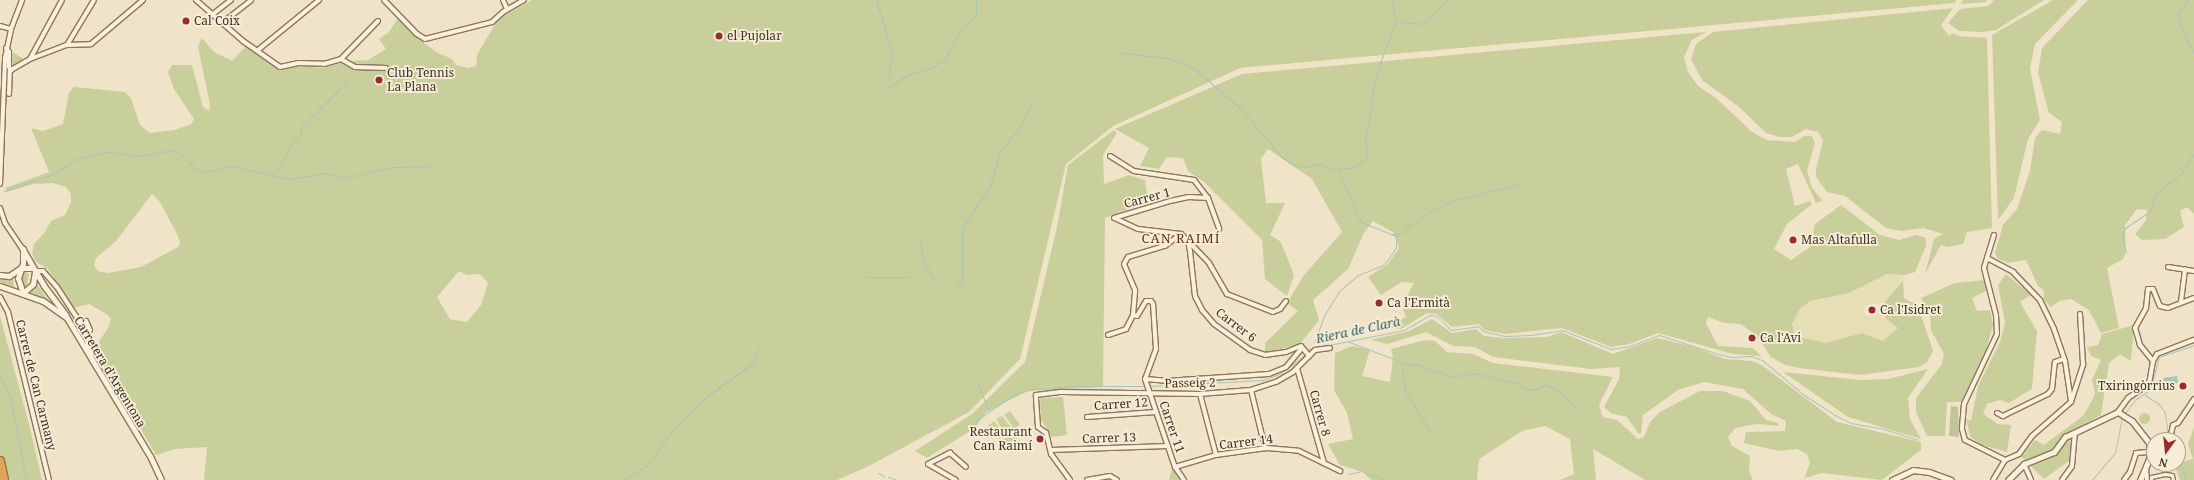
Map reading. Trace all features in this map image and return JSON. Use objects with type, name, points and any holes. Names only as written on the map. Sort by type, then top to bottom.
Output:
[{"type":"highway","points":[[0,462],[4,480]]},
{"type":"street","points":[[0,184],[6,48],[11,29],[22,0]]},
{"type":"street","points":[[30,59],[62,0]]},
{"type":"street","points":[[67,45],[94,0]]},
{"type":"street","points":[[10,70],[30,59],[67,45],[91,44],[143,0]]},
{"type":"street","points":[[196,0],[222,23],[280,67],[299,63],[324,64],[342,59],[378,22]]},
{"type":"street","points":[[213,14],[230,0]]},
{"type":"street","points":[[222,23],[251,0]]},
{"type":"street","points":[[258,50],[319,0]]},
{"type":"street","points":[[384,0],[417,34],[425,39],[492,22],[507,9],[524,0]]},
{"type":"street","points":[[503,0],[507,9]]},
{"type":"street","points":[[0,26],[11,29]]},
{"type":"street","points":[[6,48],[9,52],[9,94]]},
{"type":"street","points":[[342,59],[355,66],[386,68]]},
{"type":"street","name":"Carrer 1","points":[[1110,156],[1134,171],[1194,180],[1208,198],[1220,229]]},
{"type":"street","name":"Carrer 1","points":[[1181,234],[1138,229],[1114,218],[1129,211],[1170,201],[1189,197],[1208,198]]},
{"type":"street","points":[[0,208],[5,223],[67,318]]},
{"type":"street","points":[[1108,336],[1126,329],[1133,316],[1134,290],[1124,264],[1132,254],[1165,246],[1181,234],[1208,263],[1227,294],[1273,312],[1280,309],[1286,301]]},
{"type":"street","points":[[1994,235],[1984,268],[1996,315],[1997,334],[1964,404],[1962,429],[1965,440],[2005,460]]},
{"type":"street","name":"Carrer 6","points":[[1188,241],[1195,296],[1202,310],[1214,324],[1250,350],[1265,355],[1302,348]]},
{"type":"street","points":[[22,248],[24,256],[18,278],[23,293],[33,284],[34,269]]},
{"type":"street","points":[[1987,258],[2013,272],[2034,292],[2047,312],[2064,359],[2072,402]]},
{"type":"street","points":[[2168,267],[2194,271]]},
{"type":"street","points":[[0,275],[9,276],[21,268],[34,269],[43,272],[58,287],[84,331],[94,362]]},
{"type":"street","points":[[2181,302],[2185,270]]},
{"type":"street","name":"Carretera d'Argentona","points":[[0,286],[43,301],[67,318],[150,456],[161,480]]},
{"type":"street","points":[[2153,361],[2140,345],[2136,334],[2139,317],[2146,308],[2147,291],[2150,288],[2154,290],[2160,306],[2168,308],[2194,298]]},
{"type":"street","name":"Carrer de Can Carmany","points":[[0,297],[8,312],[49,480]]},
{"type":"street","points":[[1133,316],[1137,316],[1146,301],[1151,301],[1154,304],[1156,349],[1145,379],[1166,381],[1269,374],[1286,367],[1302,348],[1309,356]]},
{"type":"street","points":[[1993,480],[2005,460],[2019,454],[2032,436],[2072,402],[2083,364],[2080,314]]},
{"type":"street","points":[[84,331],[90,330],[86,321]]},
{"type":"street","points":[[2008,480],[2024,464],[2054,452],[2065,437],[2119,412],[2128,398],[2149,384],[2153,361],[2157,354],[2194,340]]},
{"type":"street","name":"Passeig 2","points":[[1051,450],[1046,433],[1038,427],[1036,395],[1062,392],[1200,394],[1251,390],[1276,382],[1297,368],[1315,350],[1330,348]]},
{"type":"street","points":[[1996,413],[2003,416],[2048,394],[2052,389],[2055,362],[2064,359]]},
{"type":"street","name":"Carrer 8","points":[[1297,368],[1324,463]]},
{"type":"street","name":"Carrer 11","points":[[1145,379],[1175,467],[1184,480]]},
{"type":"street","points":[[1251,390],[1265,448]]},
{"type":"street","points":[[1200,394],[1216,455]]},
{"type":"street","points":[[2172,432],[2172,425],[2178,423],[2194,399]]},
{"type":"street","name":"Carrer 12","points":[[1087,417],[1156,412]]},
{"type":"street","points":[[2119,412],[2127,416],[2146,437]]},
{"type":"street","points":[[2062,480],[2072,466],[2075,433]]},
{"type":"street","name":"Carrer 13","points":[[1051,450],[1168,446]]},
{"type":"street","name":"Carrer 14","points":[[1175,467],[1216,455],[1265,448],[1299,451],[1340,471]]},
{"type":"street","points":[[1051,450],[1070,480]]},
{"type":"street","points":[[2124,480],[2128,475],[2136,453],[2146,452]]},
{"type":"street","points":[[956,480],[928,464],[950,453],[966,467]]},
{"type":"street","points":[[2024,464],[2031,480]]},
{"type":"street","points":[[2140,480],[2146,467]]},
{"type":"street","points":[[1892,480],[1913,470],[1929,472],[1951,480]]},
{"type":"street","points":[[2151,478],[2165,474],[2172,475],[2173,479]]},
{"type":"street","points":[[2128,475],[2130,480]]},
{"type":"street","points":[[1088,480],[1110,476],[1117,480]]},
{"type":"shaded area","points":[[1887,274],[1905,275],[1884,303],[1863,305],[1865,316],[1880,314],[1898,328],[1883,341],[1862,333],[1826,343],[1795,336],[1792,324],[1800,309],[1810,301],[1849,293]]},
{"type":"green space","points":[[532,0],[1956,0],[1955,3],[1240,68],[1113,126],[1066,164],[1020,359],[969,412],[869,466],[837,480],[204,480],[207,447],[175,449],[156,455],[94,349],[108,328],[111,319],[108,315],[89,304],[73,308],[48,269],[36,262],[32,254],[34,244],[44,233],[51,221],[65,215],[71,202],[71,194],[66,187],[53,183],[33,184],[7,192],[5,188],[49,172],[31,128],[43,131],[63,124],[69,93],[74,87],[125,92],[131,98],[140,125],[150,133],[175,130],[191,124],[194,119],[174,89],[168,72],[172,65],[192,65],[203,107],[209,111],[210,105],[198,46],[202,38],[214,52],[232,61],[246,46],[279,69],[300,66],[323,68],[344,62],[368,60],[386,49],[379,39],[389,32],[398,18],[418,38],[436,52],[452,59],[456,65],[468,68],[476,66],[477,55],[498,19]],"holes":[[[152,194],[160,202],[177,234],[180,243],[178,247],[141,267],[108,273],[98,271],[94,265],[96,258],[116,241]],[[459,271],[467,275],[480,274],[488,283],[481,305],[467,322],[450,319],[437,297]]]},
{"type":"green space","points":[[1963,0],[1986,0],[1987,2],[1961,4]]},
{"type":"green space","points":[[1994,0],[2044,0],[1996,30],[1984,32],[1959,31],[1948,23],[1960,9],[1988,6]]},
{"type":"green space","points":[[2053,0],[2078,0],[2035,44],[2030,68],[2040,120],[2028,139],[2014,198],[1998,220],[1992,35]]},
{"type":"green space","points":[[2088,0],[2194,0],[2194,214],[2187,207],[2180,211],[2184,227],[2165,239],[2142,240],[2135,234],[2146,220],[2147,210],[2137,209],[2125,225],[2126,252],[2123,259],[2107,268],[2119,328],[2101,333],[2089,310],[2071,299],[2059,301],[2051,307],[2044,300],[2044,291],[2038,286],[2026,260],[2008,263],[1997,258],[1995,253],[2003,225],[2017,209],[2030,171],[2035,138],[2042,130],[2060,134],[2062,122],[2049,113],[2038,73],[2042,48]]},
{"type":"green space","points":[[1953,8],[1941,25],[1949,36],[1953,33],[1958,36],[1987,38],[1992,228],[1967,232],[1963,244],[1947,247],[1941,245],[1925,274],[1934,239],[1943,234],[1924,228],[1901,231],[1886,228],[1845,196],[1827,192],[1816,177],[1816,169],[1823,141],[1818,132],[1806,129],[1792,137],[1780,137],[1766,133],[1739,107],[1702,80],[1691,59],[1696,44],[1713,32]]},
{"type":"green space","points":[[1706,32],[1692,40],[1684,57],[1688,72],[1698,86],[1716,98],[1752,132],[1767,140],[1795,142],[1804,136],[1812,136],[1815,143],[1807,171],[1812,188],[1823,201],[1816,203],[1798,164],[1786,169],[1795,206],[1810,201],[1812,204],[1787,224],[1774,249],[1791,260],[1810,247],[1815,224],[1841,205],[1880,235],[1899,240],[1917,235],[1926,238],[1926,246],[1915,272],[1905,275],[1887,274],[1849,293],[1810,301],[1800,309],[1792,324],[1795,336],[1826,343],[1862,333],[1883,341],[1898,328],[1885,318],[1884,303],[1903,280],[1904,298],[1918,306],[1933,351],[1927,362],[1919,367],[1860,375],[1799,368],[1785,365],[1771,357],[1757,336],[1741,324],[1724,323],[1708,317],[1706,323],[1718,346],[1753,348],[1761,356],[1733,354],[1658,333],[1629,344],[1611,347],[1562,328],[1505,334],[1484,330],[1479,324],[1452,327],[1437,314],[1427,313],[1401,329],[1386,327],[1406,317],[1402,306],[1414,283],[1402,282],[1381,295],[1368,277],[1388,264],[1399,248],[1394,233],[1373,221],[1364,233],[1348,269],[1313,300],[1319,320],[1300,344],[1265,353],[1265,343],[1298,311],[1287,303],[1304,275],[1342,232],[1312,179],[1268,149],[1261,159],[1266,203],[1285,203],[1270,235],[1281,242],[1294,275],[1287,296],[1265,279],[1262,240],[1204,182],[1188,171],[1183,158],[1167,157],[1159,169],[1140,166],[1149,148],[1115,129],[1242,74]]},
{"type":"green space","points":[[9,50],[24,59],[9,69]]},
{"type":"green space","points":[[1114,130],[1117,133],[1103,155],[1104,184],[1129,175],[1145,180],[1148,202],[1105,218],[1103,387],[1028,391],[986,412],[975,428],[927,458],[915,451],[972,414],[1025,362],[1057,227],[1068,165]]},
{"type":"green space","points":[[23,271],[29,274],[27,285],[24,289],[19,277]]},
{"type":"green space","points":[[2006,274],[2031,295],[2020,302],[2037,331],[2032,389],[2009,403],[2000,400],[1987,404],[1983,414],[1998,424],[2011,425],[2007,452],[1979,444],[1970,436],[1966,419],[1971,421],[1978,386],[2000,342],[2005,323],[1998,285]]},
{"type":"green space","points":[[13,275],[14,287],[0,282],[0,279]]},
{"type":"green space","points":[[1985,280],[1986,291],[1972,298],[1977,311],[1990,310],[1993,325],[1985,354],[1961,402],[1947,402],[1945,436],[1927,436],[1916,412],[1916,398],[1942,364],[1944,354],[1931,330],[1930,315],[1921,298],[1955,283]]},
{"type":"green space","points":[[35,281],[48,300],[47,301],[28,291]]},
{"type":"green space","points":[[0,316],[30,428],[42,480],[0,480]]},
{"type":"green space","points":[[1432,319],[1452,333],[1476,329],[1484,336],[1504,338],[1547,337],[1561,332],[1613,354],[1657,338],[1694,347],[1725,359],[1752,361],[1763,366],[1837,422],[1921,442],[1921,450],[1882,480],[1822,473],[1804,478],[1810,463],[1807,454],[1797,449],[1779,451],[1744,443],[1746,432],[1785,431],[1786,421],[1771,414],[1743,389],[1704,382],[1678,390],[1643,415],[1641,434],[1638,433],[1627,417],[1611,413],[1604,407],[1619,379],[1620,367],[1591,369],[1493,357],[1475,347],[1453,346],[1426,332],[1388,344],[1371,340],[1409,331]]},
{"type":"green space","points":[[2134,325],[2131,361],[2120,354],[2109,363],[2101,415],[2072,431],[2070,460],[2044,479],[2021,457],[2035,440],[2044,445],[2084,415],[2095,394],[2092,380],[2101,360],[2091,356],[2087,347],[2098,345],[2102,334]]},
{"type":"green space","points":[[1425,340],[1435,341],[1447,352],[1473,354],[1493,363],[1613,377],[1599,405],[1603,417],[1617,420],[1638,439],[1644,437],[1650,422],[1660,412],[1700,391],[1723,391],[1750,401],[1766,420],[1778,423],[1779,426],[1757,424],[1735,428],[1728,437],[1732,446],[1750,456],[1749,471],[1753,480],[1645,480],[1593,449],[1596,480],[1560,480],[1574,474],[1570,439],[1545,426],[1522,431],[1479,459],[1477,480],[1371,480],[1363,472],[1340,465],[1328,444],[1353,439],[1347,413],[1334,390],[1335,353],[1352,346],[1370,350],[1362,376],[1390,382],[1393,357],[1391,349]]},
{"type":"green space","points":[[1928,369],[1908,398],[1910,419],[1921,439],[1848,417],[1783,372],[1861,380],[1888,379]]},
{"type":"green space","points":[[1063,397],[1067,435],[1051,437],[1041,419],[1040,398]]},
{"type":"green space","points":[[1951,406],[1958,407],[1959,437],[1949,436]]},
{"type":"green space","points":[[1010,411],[1020,425],[1014,429],[1004,415]]},
{"type":"green space","points":[[2142,413],[2146,413],[2148,414],[2148,422],[2142,423],[2139,420],[2139,416]]},
{"type":"green space","points":[[1002,416],[1013,430],[1006,435],[996,419]]},
{"type":"green space","points":[[994,421],[1005,435],[999,440],[988,426]]},
{"type":"green space","points":[[2194,427],[2194,480],[2180,480],[2177,472],[2186,472],[2186,461],[2193,459],[2188,444]]},
{"type":"green space","points":[[1014,433],[1018,438],[1006,446],[1002,440]]},
{"type":"green space","points":[[1019,440],[1022,447],[1012,453],[1007,448]]},
{"type":"green space","points":[[1172,468],[1180,480],[1169,480]]},
{"type":"water","points":[[2177,376],[2178,383],[2164,385],[2163,378]]},
{"type":"waterway","points":[[876,0],[892,51],[889,77]]},
{"type":"waterway","points":[[887,88],[909,74],[933,67],[945,59],[956,37],[973,18],[976,12],[976,0]]},
{"type":"waterway","points":[[1391,0],[1396,20]]},
{"type":"waterway","points":[[1334,169],[1352,168],[1367,158],[1365,137],[1372,103],[1371,99],[1380,63],[1396,21],[1418,24],[1426,22],[1447,0]]},
{"type":"waterway","points":[[2188,0],[2177,14],[2183,33],[2194,54]]},
{"type":"waterway","points":[[1116,52],[1168,58],[1193,68],[1240,108],[1281,156],[1291,164],[1305,167],[1318,164],[1338,170],[1361,222],[1396,236],[1396,247],[1383,265],[1358,275],[1340,290],[1324,316],[1314,343]]},
{"type":"waterway","points":[[275,175],[291,144],[301,134],[301,127],[347,82]]},
{"type":"waterway","points":[[956,286],[962,282],[962,228],[990,186],[999,154],[1020,126],[1032,103]]},
{"type":"waterway","points":[[4,191],[54,174],[76,159],[107,152],[139,156],[172,150],[178,152],[195,168],[206,172],[230,166],[290,179],[325,173],[344,178],[393,167],[435,166]]},
{"type":"waterway","points":[[2126,252],[2122,236],[2125,228],[2150,211],[2155,194],[2181,174],[2194,152]]},
{"type":"waterway","points":[[1392,234],[1402,233],[1409,225],[1421,220],[1431,210],[1455,200],[1516,185]]},
{"type":"waterway","points":[[919,237],[923,260],[934,279]]},
{"type":"waterway","points":[[867,277],[908,277]]},
{"type":"waterway","name":"Riera de Clarà","points":[[1309,349],[1404,330],[1430,315],[1437,316],[1451,330],[1478,326],[1483,331],[1505,336],[1531,335],[1562,330],[1611,349],[1630,346],[1659,335],[1718,354],[1732,357],[1751,356],[1762,360],[1804,395],[1835,415],[1851,423],[1884,429],[1917,440]]},
{"type":"waterway","points":[[2139,331],[2142,344]]},
{"type":"waterway","points":[[1349,342],[1410,365],[1417,364],[1452,377],[1473,373],[1517,383],[1527,389],[1537,389],[1545,385],[1557,390],[1577,408]]},
{"type":"waterway","points":[[2125,413],[2136,399],[2150,390],[2159,357],[2194,345]]},
{"type":"waterway","points":[[2145,348],[2154,357]]},
{"type":"waterway","points":[[624,480],[650,463],[668,436],[702,400],[752,364],[759,349]]},
{"type":"waterway","name":"Riera de Clarà","points":[[1150,386],[1263,380],[1281,373],[1305,355]]},
{"type":"waterway","points":[[1402,369],[1405,390],[1432,435]]},
{"type":"waterway","points":[[0,375],[10,397],[26,480]]},
{"type":"waterway","points":[[977,381],[988,410]]},
{"type":"waterway","name":"Riera de Clarà","points":[[975,421],[1013,395],[1031,389],[1082,386],[1145,386]]},
{"type":"waterway","points":[[2145,395],[2159,404],[2165,413],[2168,432]]},
{"type":"waterway","points":[[2092,480],[2115,453],[2122,418]]},
{"type":"waterway","points":[[1348,474],[1362,471],[1385,480]]},
{"type":"waterway","points":[[2183,472],[2185,480]]},
{"type":"waterway","points":[[878,473],[884,476]]},
{"type":"waterway","points":[[888,477],[898,480]]},
{"type":"place","name":"Cal Coix","points":[[186,21]]},
{"type":"place","name":"el Pujolar","points":[[719,36]]},
{"type":"place","name":"Club Tennis La Plana","points":[[379,80]]},
{"type":"place","name":"Mas Altafulla","points":[[1793,240]]},
{"type":"place","name":"Ca l'Ermità","points":[[1379,303]]},
{"type":"place","name":"Ca l'Isidret","points":[[1872,310]]},
{"type":"place","name":"Ca l'Avi","points":[[1752,338]]},
{"type":"place","name":"Txiringòrrius","points":[[2183,386]]},
{"type":"place","name":"Restaurant Can Raimí","points":[[1040,439]]},
{"type":"district","name":"CAN RAIMÍ","points":[[1181,238]]}]
